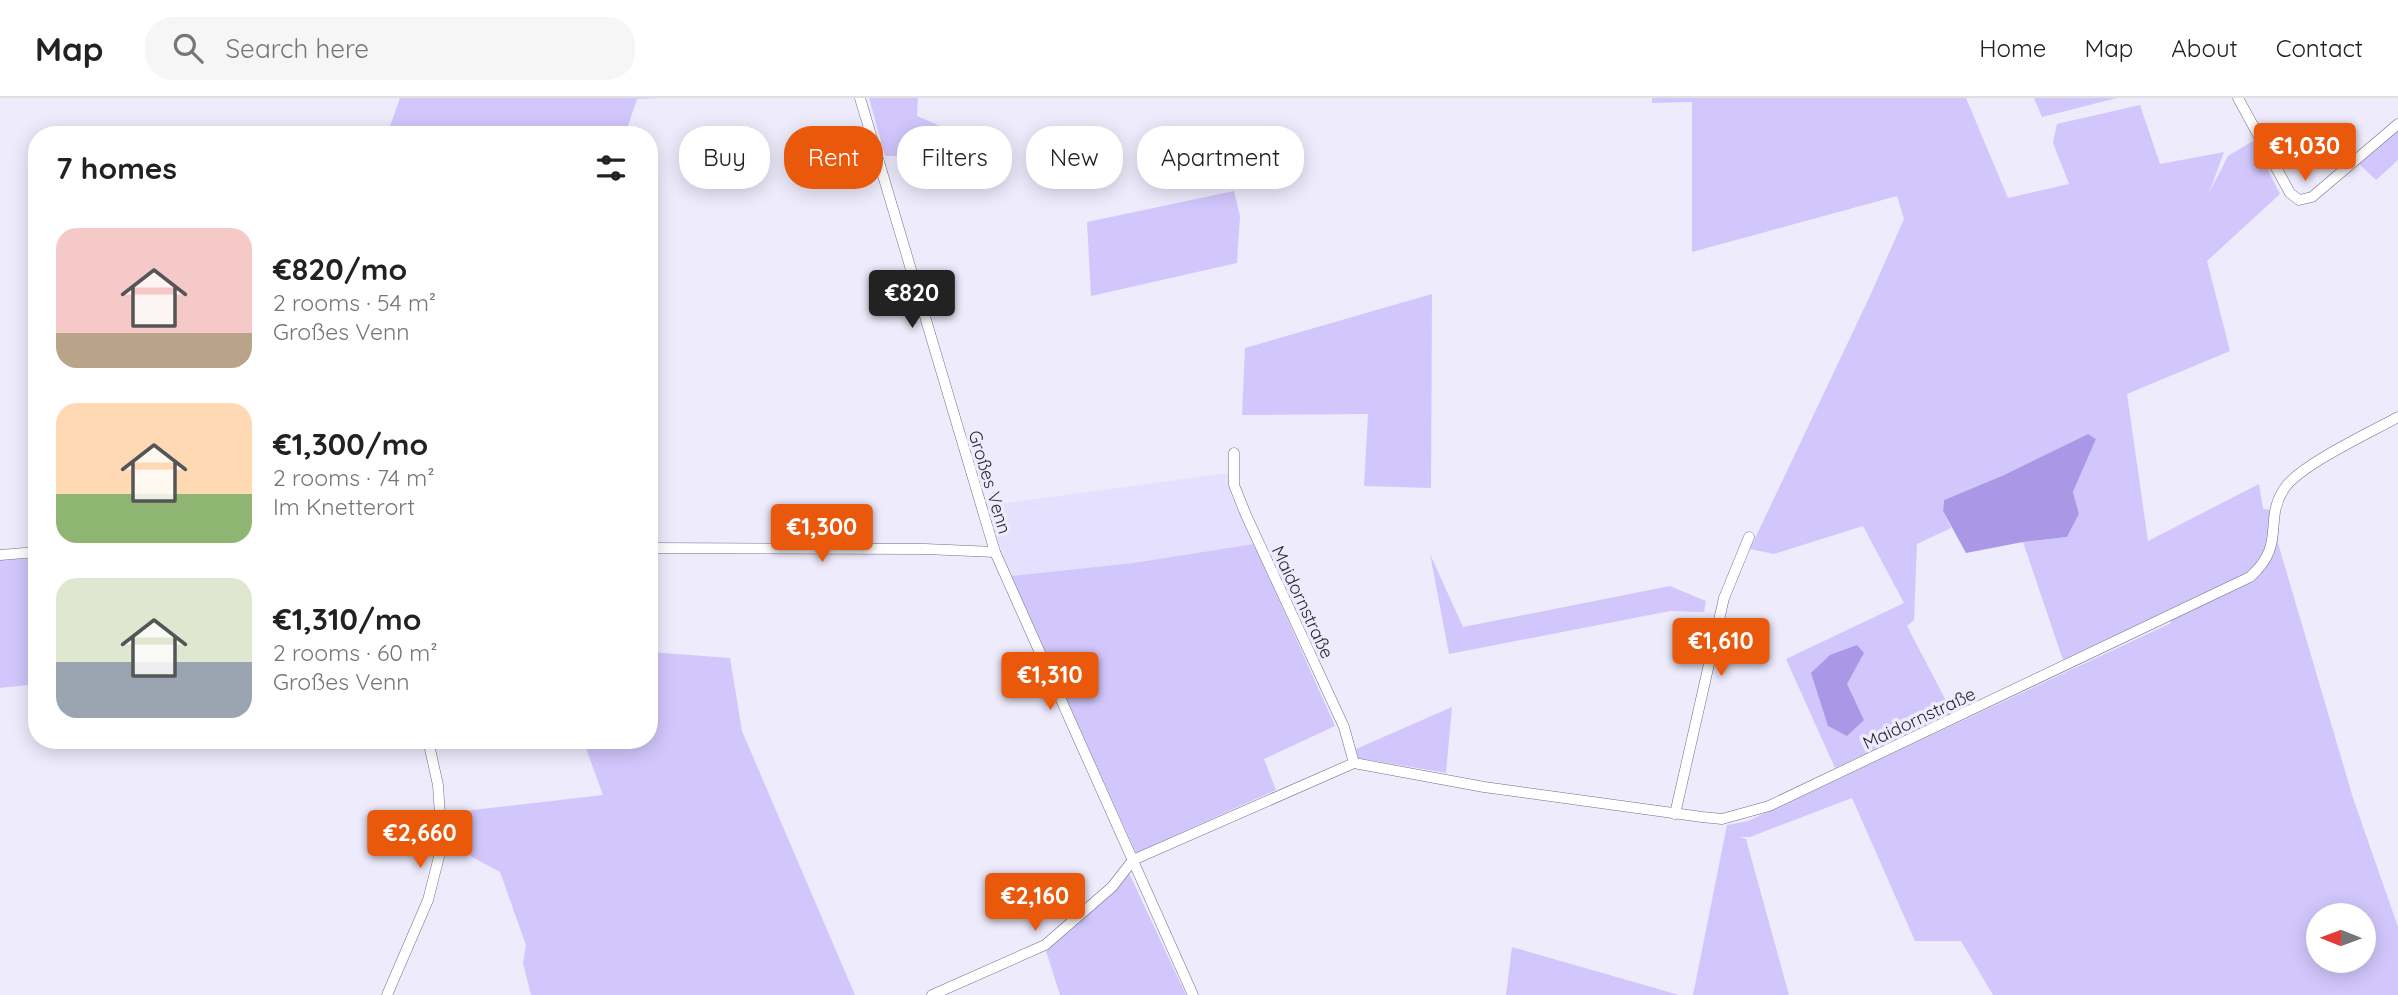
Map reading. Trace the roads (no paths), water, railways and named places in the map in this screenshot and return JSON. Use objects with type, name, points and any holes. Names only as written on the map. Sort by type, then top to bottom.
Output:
[{"type":"street","name":"Großes Venn","points":[[860,98],[995,552],[1193,995]]},
{"type":"street","points":[[2238,98],[2290,193],[2299,200],[2312,197],[2398,124]]},
{"type":"street","name":"Maidornstraße","points":[[1234,453],[1234,485],[1245,515],[1344,727],[1354,763],[1484,786],[1722,819],[1769,806],[2250,577],[2262,567],[2269,556],[2277,503],[2284,487],[2300,471],[2398,417]]},
{"type":"street","points":[[1675,814],[1724,597],[1749,537]]},
{"type":"street","points":[[658,548],[925,549],[995,552]]},
{"type":"street","points":[[0,555],[28,553]]},
{"type":"street","points":[[387,995],[428,900],[442,845],[438,785],[430,749]]},
{"type":"street","points":[[932,995],[1045,945],[1112,887],[1133,860],[1354,763]]}]
